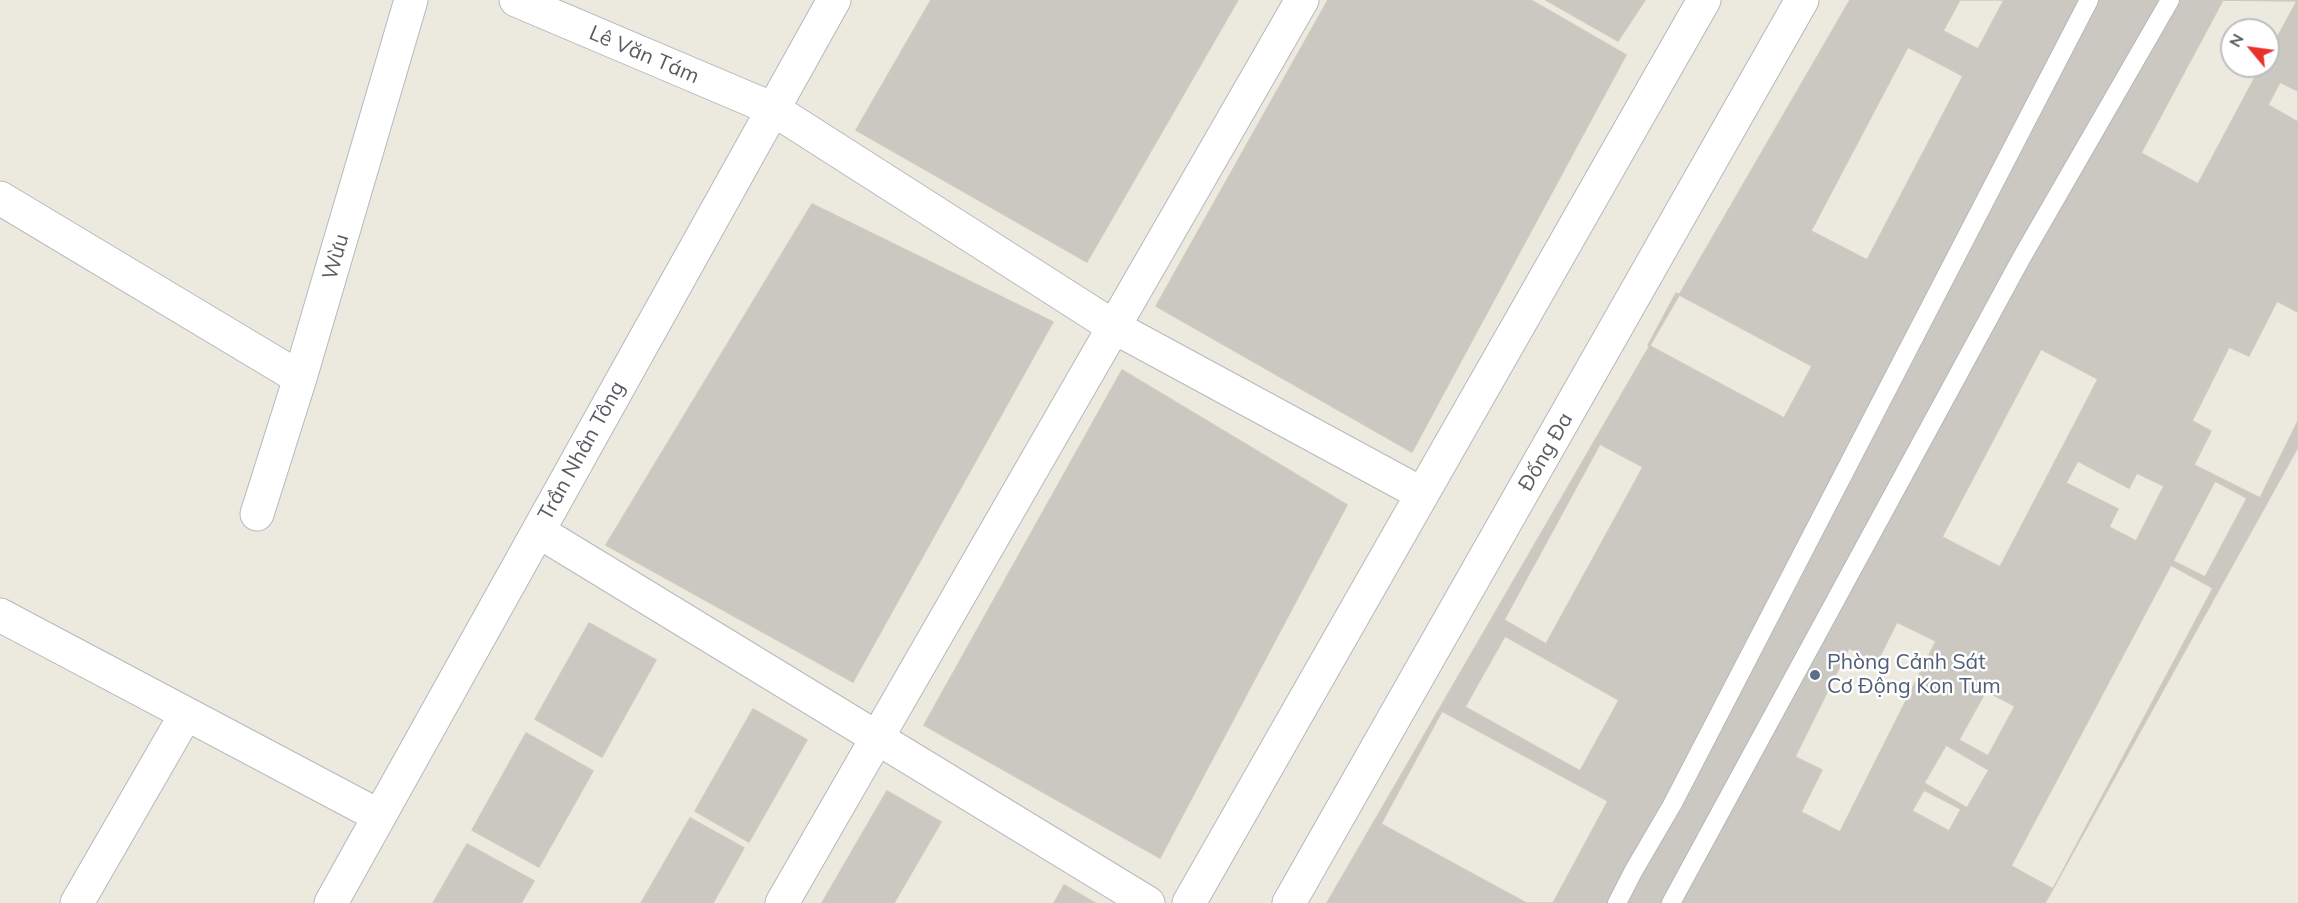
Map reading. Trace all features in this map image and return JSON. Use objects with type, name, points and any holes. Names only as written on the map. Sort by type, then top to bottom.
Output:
[{"type":"street","name":"Wừu","points":[[257,514],[300,378],[411,0]]},
{"type":"street","name":"Lê Văn Tám","points":[[516,0],[773,109],[1114,327],[1422,494]]},
{"type":"street","name":"Trần Nhân Tông","points":[[331,903],[834,0]]},
{"type":"street","points":[[782,903],[1302,0]]},
{"type":"street","points":[[1189,903],[1704,0]]},
{"type":"street","name":"Đống Đa","points":[[1289,903],[1802,0]]},
{"type":"street","points":[[0,198],[300,378]]},
{"type":"street","points":[[538,531],[1148,903]]},
{"type":"street","points":[[0,615],[379,816]]},
{"type":"street","points":[[78,903],[186,714]]},
{"type":"lane","points":[[1617,903],[1672,805],[2089,0]]},
{"type":"lane","points":[[1671,903],[2022,257],[2170,0]]},
{"type":"building","points":[[931,0],[1238,0],[1087,262],[856,130]]},
{"type":"building","points":[[1328,0],[1531,0],[1626,55],[1412,452],[1156,306]]},
{"type":"building","points":[[1546,0],[1645,0],[1618,41]]},
{"type":"building","name":"Phòng Cảnh Sát Cơ Động Kon Tum","points":[[1850,0],[2298,0],[2298,447],[2045,903],[1327,903]]},
{"type":"building","points":[[1960,0],[2004,0],[1978,49],[1943,31]]},
{"type":"building","points":[[2223,0],[2297,1],[2280,32],[2280,18],[2220,18],[2220,78],[2255,78],[2198,184],[2141,153]]},
{"type":"building","points":[[1908,47],[1963,76],[1867,260],[1811,231]]},
{"type":"building","points":[[2280,82],[2298,91],[2298,122],[2268,105]]},
{"type":"building","points":[[812,204],[1053,322],[853,682],[606,545]]},
{"type":"building","points":[[1676,293],[1812,366],[1784,418],[1648,345]]},
{"type":"building","points":[[2277,301],[2298,312],[2298,421],[2260,498],[2194,465],[2211,431],[2192,421],[2229,347],[2249,356]]},
{"type":"building","points":[[2041,349],[2098,379],[2000,567],[1942,537]]},
{"type":"building","points":[[1122,370],[1347,505],[1160,858],[924,725]]},
{"type":"building","points":[[1600,444],[1643,467],[1546,644],[1504,620]]},
{"type":"building","points":[[2078,461],[2129,488],[2137,473],[2164,486],[2136,541],[2109,527],[2118,509],[2066,483]]},
{"type":"building","points":[[2215,481],[2247,498],[2205,577],[2173,561]]},
{"type":"building","points":[[2171,565],[2213,588],[2053,889],[2011,866]]},
{"type":"building","points":[[1897,622],[1936,641],[1840,832],[1801,812],[1822,770],[1795,757],[1849,648],[1877,662]]},
{"type":"building","points":[[589,623],[656,660],[602,757],[535,719]]},
{"type":"building","points":[[1505,636],[1619,700],[1580,771],[1465,707]]},
{"type":"building","points":[[1986,691],[2015,706],[1988,756],[1959,740]]},
{"type":"building","points":[[753,709],[807,740],[749,842],[695,811]]},
{"type":"building","points":[[1442,711],[1608,801],[1553,903],[1526,903],[1381,824]]},
{"type":"building","points":[[526,733],[593,771],[539,867],[472,830]]},
{"type":"building","points":[[1946,745],[1989,770],[1967,808],[1924,783]]},
{"type":"building","points":[[1924,790],[1961,809],[1949,831],[1912,811]]},
{"type":"building","points":[[887,791],[941,822],[894,903],[822,903]]},
{"type":"building","points":[[690,818],[744,848],[713,903],[641,903]]},
{"type":"building","points":[[467,844],[534,881],[521,903],[433,903]]},
{"type":"building","points":[[1064,885],[1095,903],[1054,903]]},
{"type":"place","name":"Phòng Cảnh Sát Cơ Động Kon Tum","points":[[1815,675]]}]
